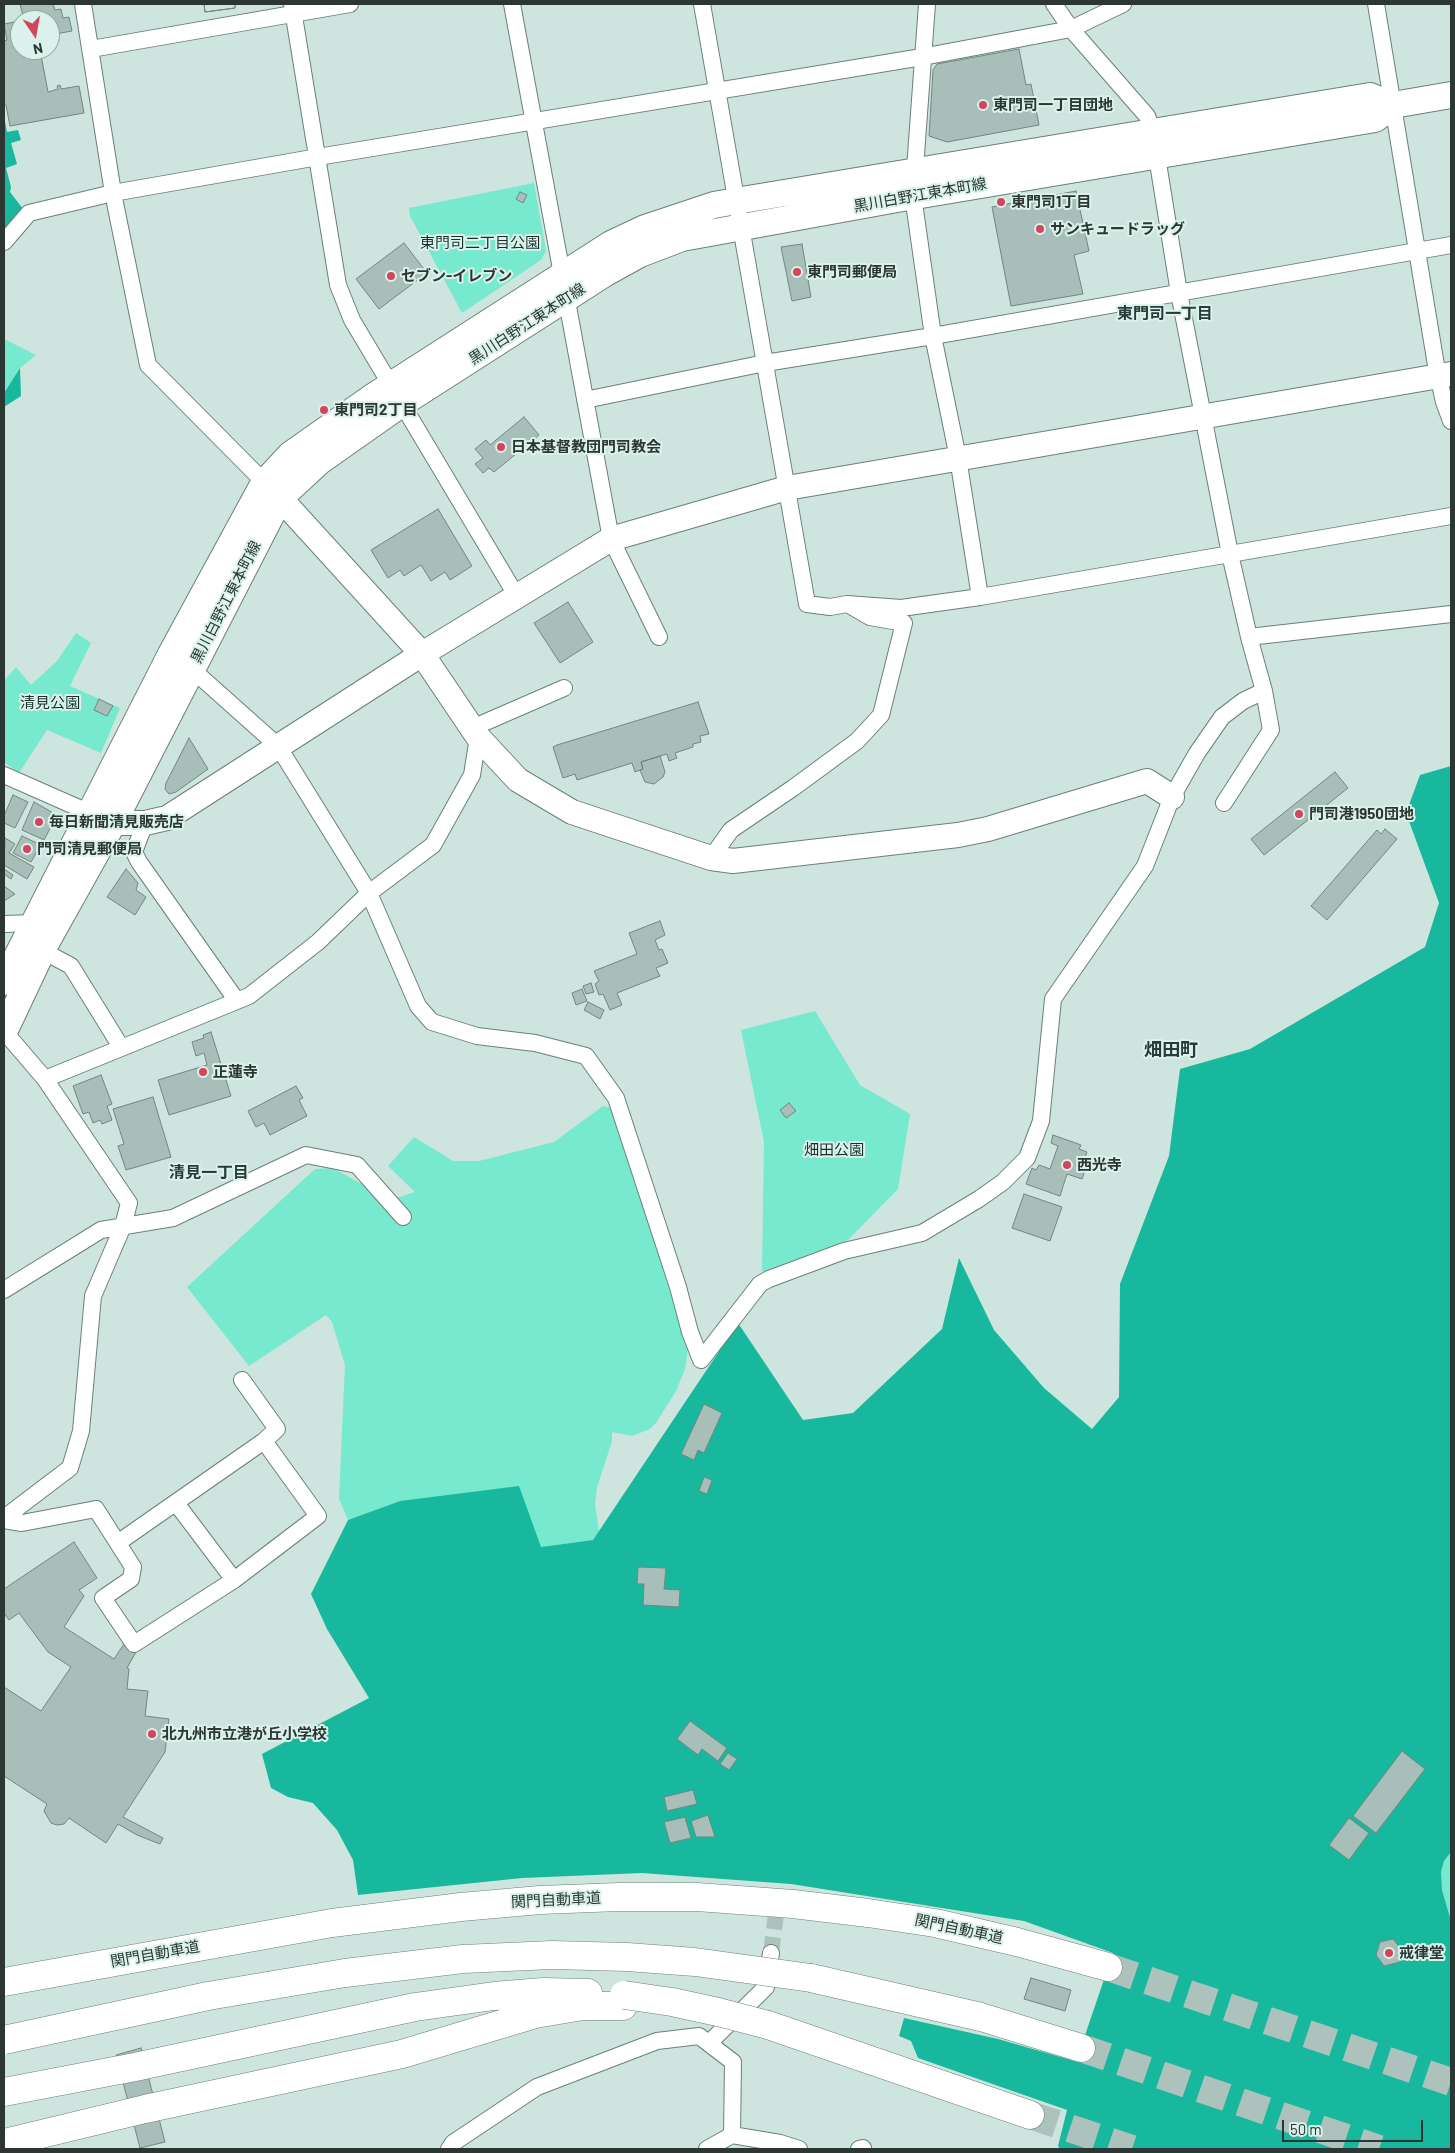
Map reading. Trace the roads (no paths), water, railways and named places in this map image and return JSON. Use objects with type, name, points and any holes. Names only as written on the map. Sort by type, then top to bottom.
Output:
[{"type":"highway","name":"関門自動車道","points":[[4,1982],[332,1923],[461,1907],[540,1900],[619,1897],[697,1897],[793,1904],[868,1913],[953,1927],[1108,1967]]},
{"type":"highway","points":[[4,2040],[208,1996],[345,1973],[463,1959],[552,1955],[627,1957],[694,1962],[811,1978],[981,2017],[1081,2048]]},
{"type":"highway","points":[[9,2091],[136,2067],[415,2008],[494,1996],[544,1992],[624,2001],[716,2022],[766,2030],[825,2055],[1028,2120]]},
{"type":"highway","points":[[7,2142],[145,2109],[402,2054],[535,2014],[624,2001]]},
{"type":"main road","points":[[1393,105],[1451,95]]},
{"type":"main road","name":"黒川白野江東本町線","points":[[4,1031],[102,818],[182,660],[290,455],[396,394],[563,288],[610,244],[645,228],[714,205],[736,201],[914,184],[1155,144],[1370,96],[1393,105]]},
{"type":"main road","name":"黒川白野江東本町線","points":[[563,288],[604,274],[640,254],[682,238],[914,184]]},
{"type":"main road","name":"黒川白野江東本町線","points":[[4,982],[34,923],[102,818]]},
{"type":"street","points":[[84,4],[113,193],[148,365],[272,491],[422,654],[475,733],[518,780],[572,812],[711,858],[733,861],[958,835],[988,829],[1147,781],[1172,797]]},
{"type":"street","points":[[91,49],[293,8],[350,4]]},
{"type":"street","points":[[512,4],[563,288],[611,539],[658,637]]},
{"type":"street","points":[[702,4],[807,604],[830,607],[847,604],[901,608],[980,597],[1451,516]]},
{"type":"street","points":[[927,4],[914,184],[933,336],[958,458],[980,597]]},
{"type":"street","points":[[1054,4],[1071,29],[1147,116],[1155,144],[1179,292],[1230,554],[1248,637],[1264,691],[1271,730],[1224,802]]},
{"type":"street","points":[[4,242],[29,212],[113,193],[318,157],[922,57],[1071,29],[1123,4]]},
{"type":"street","points":[[1376,4],[1416,251],[1445,375],[1444,402],[1451,421]]},
{"type":"street","points":[[293,8],[338,285],[352,320],[516,595]]},
{"type":"street","points":[[585,400],[765,363],[933,336],[1451,245]]},
{"type":"street","points":[[4,776],[102,818],[145,823],[166,818],[516,595],[611,539],[787,488],[1445,375]]},
{"type":"street","points":[[711,858],[731,830],[794,788],[857,741],[881,715],[904,623],[870,617],[847,604]]},
{"type":"street","points":[[1248,637],[1451,614]]},
{"type":"street","points":[[182,660],[278,746],[369,893],[418,1006],[432,1022],[477,1036],[535,1043],[586,1056],[616,1098],[678,1287],[690,1332],[701,1360],[760,1284],[844,1251],[922,1233],[979,1199],[1003,1182],[1027,1158],[1041,1121],[1053,999],[1144,866],[1172,797],[1197,753],[1222,717],[1243,701],[1264,691]]},
{"type":"street","points":[[475,733],[564,688]]},
{"type":"street","points":[[45,1079],[249,996],[318,942],[369,893],[433,845],[472,775],[475,733]]},
{"type":"street","points":[[145,823],[134,852],[139,862],[237,1001]]},
{"type":"street","points":[[4,924],[34,923]]},
{"type":"street","points":[[42,951],[71,966],[121,1047]]},
{"type":"street","points":[[4,1031],[45,1079],[128,1203],[123,1226],[93,1296],[81,1432],[70,1468],[4,1519]]},
{"type":"street","points":[[4,1290],[100,1230],[173,1218],[306,1155],[357,1165],[403,1216]]},
{"type":"street","points":[[119,1542],[277,1429],[242,1380]]},
{"type":"street","points":[[4,1519],[22,1523],[96,1509],[134,1567],[131,1579],[103,1598],[134,1644],[234,1580],[318,1516],[264,1440]]},
{"type":"street","points":[[176,1503],[234,1580]]},
{"type":"street","points":[[709,2043],[766,1987],[770,1953]]},
{"type":"street","points":[[449,2149],[453,2143],[537,2087],[657,2042],[699,2036],[733,2062],[732,2135]]},
{"type":"street","points":[[707,2149],[732,2135],[780,2143],[799,2149]]},
{"type":"tunnel","points":[[771,1953],[780,1883]]},
{"type":"tunnel","points":[[1108,1967],[1451,2082]]},
{"type":"tunnel","points":[[1081,2048],[1379,2149]]},
{"type":"tunnel","points":[[1030,2115],[1132,2149]]},
{"type":"place","name":"東門司一丁目団地","points":[[983,105]]},
{"type":"place","name":"東門司1丁目","points":[[1001,202]]},
{"type":"place","name":"サンキュードラッグ","points":[[1040,229]]},
{"type":"place","name":"東門司郵便局","points":[[797,272]]},
{"type":"place","name":"セブン-イレブン","points":[[391,276]]},
{"type":"place","name":"東門司2丁目","points":[[324,410]]},
{"type":"place","name":"日本基督教団門司教会","points":[[501,447]]},
{"type":"place","name":"門司港1950団地","points":[[1299,814]]},
{"type":"place","name":"毎日新聞清見販売店","points":[[39,822]]},
{"type":"place","name":"門司清見郵便局","points":[[27,849]]},
{"type":"place","name":"正蓮寺","points":[[203,1072]]},
{"type":"place","name":"西光寺","points":[[1067,1165]]},
{"type":"place","name":"北九州市立港が丘小学校","points":[[152,1734]]},
{"type":"place","name":"戒律堂","points":[[1389,1953]]},
{"type":"district","name":"東門司一丁目","points":[[1165,314]]},
{"type":"district","name":"畑田町","points":[[1171,1050]]},
{"type":"district","name":"清見一丁目","points":[[209,1173]]},
{"type":"park label","name":"東門司二丁目公園","points":[[480,243]]},
{"type":"park label","name":"清見公園","points":[[50,703]]},
{"type":"park label","name":"畑田公園","points":[[834,1150]]}]
